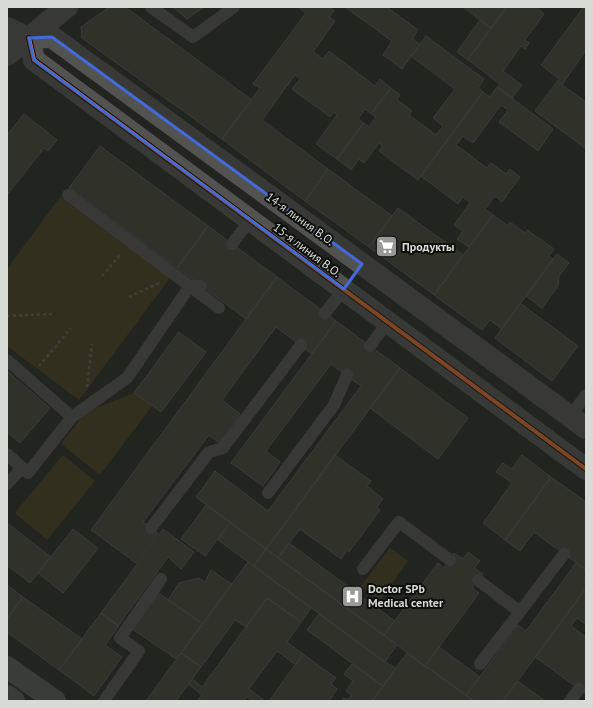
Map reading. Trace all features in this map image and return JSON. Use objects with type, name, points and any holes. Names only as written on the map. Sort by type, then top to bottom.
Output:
[{"type":"main road","points":[[7,667],[55,701]]},
{"type":"main road","points":[[7,696],[14,701]]},
{"type":"street","points":[[7,55],[68,7]]},
{"type":"street","name":"14-я линия В.О.","points":[[7,28],[28,38],[52,37],[578,423]]},
{"type":"street","name":"15-я линия В.О.","points":[[28,38],[34,60],[586,469]]},
{"type":"street","points":[[344,289],[362,264]]},
{"type":"lane","points":[[151,7],[193,37],[234,7]]},
{"type":"lane","points":[[68,195],[131,242],[195,286],[219,308]]},
{"type":"lane","points":[[232,244],[250,220]]},
{"type":"lane","points":[[7,454],[28,473],[76,415],[127,378],[195,286]]},
{"type":"lane","points":[[326,313],[344,289]]},
{"type":"lane","points":[[370,346],[388,322]]},
{"type":"lane","points":[[151,528],[209,452],[223,448],[301,345]]},
{"type":"lane","points":[[7,360],[25,381],[76,415]]},
{"type":"lane","points":[[268,492],[334,405],[347,375]]},
{"type":"lane","points":[[578,423],[586,395]]},
{"type":"lane","points":[[7,484],[22,468]]},
{"type":"lane","points":[[363,569],[399,522],[450,560]]},
{"type":"lane","points":[[480,664],[564,554]]},
{"type":"lane","points":[[104,701],[139,651],[120,638],[161,579]]},
{"type":"lane","points":[[478,580],[520,612]]},
{"type":"lane","points":[[570,701],[578,689]]},
{"type":"path","points":[[102,276],[131,242]]},
{"type":"path","points":[[129,297],[170,278],[195,286]]},
{"type":"path","points":[[7,316],[53,314]]},
{"type":"path","points":[[25,381],[72,328]]},
{"type":"path","points":[[76,415],[87,390],[92,344]]},
{"type":"highlighted area","points":[[52,37],[362,264],[344,289],[34,60],[29,38]]},
{"type":"shaded area","points":[[60,197],[170,278],[79,400],[7,346],[7,269]]},
{"type":"shaded area","points":[[134,393],[152,406],[100,475],[61,444],[86,412]]},
{"type":"shaded area","points":[[63,455],[95,481],[47,540],[15,513]]},
{"type":"shaded area","points":[[390,548],[408,561],[380,600],[361,586]]},
{"type":"building","points":[[109,7],[125,7],[252,100],[222,139],[82,38],[81,27]]},
{"type":"building","points":[[173,7],[204,7],[187,19]]},
{"type":"building","points":[[298,7],[328,7],[334,11],[329,17],[335,21],[313,52],[323,59],[329,51],[375,86],[380,79],[391,88],[371,114],[365,109],[358,119],[364,123],[337,159],[316,144],[337,115],[334,112],[330,117],[292,89],[300,79],[295,75],[262,120],[328,169],[305,201],[222,139],[260,88],[253,84],[306,13]]},
{"type":"building","points":[[345,7],[387,7],[418,30],[412,39],[420,44],[402,69],[383,55],[392,41]]},
{"type":"building","points":[[463,7],[507,7],[491,28]]},
{"type":"building","points":[[507,7],[536,7],[544,14],[525,40],[529,43],[525,49],[521,46],[503,71],[522,85],[512,98],[497,87],[500,84],[468,60]]},
{"type":"building","points":[[581,7],[586,7],[586,50],[562,85],[586,102],[586,149],[535,111],[559,79],[541,65],[583,8]]},
{"type":"building","points":[[480,20],[491,28],[468,60],[457,52]]},
{"type":"building","points":[[426,36],[484,79],[478,88],[483,92],[418,180],[379,151],[383,146],[379,143],[364,163],[359,159],[351,170],[337,159],[364,123],[369,127],[376,117],[371,114],[391,88],[400,95],[397,100],[412,111],[409,115],[436,135],[443,126],[433,118],[455,89],[411,56]]},
{"type":"building","points":[[497,87],[553,129],[538,151],[499,122],[508,110],[501,105],[473,143],[463,136],[456,145],[487,168],[491,163],[506,174],[510,169],[520,177],[502,202],[495,196],[485,209],[493,215],[469,247],[457,239],[463,231],[454,225],[470,203],[463,197],[458,204],[421,176],[483,92],[490,97]]},
{"type":"building","points":[[24,114],[57,140],[48,151],[44,148],[7,195],[7,135]]},
{"type":"building","points":[[100,146],[208,226],[177,268],[69,188]]},
{"type":"building","points":[[328,169],[392,216],[369,247],[305,201]]},
{"type":"building","points":[[398,208],[463,255],[434,295],[369,247]]},
{"type":"building","points":[[493,215],[508,226],[510,222],[525,233],[527,230],[554,249],[549,256],[553,259],[502,329],[490,320],[482,330],[434,295]]},
{"type":"building","points":[[208,226],[277,277],[246,319],[177,268]]},
{"type":"building","points":[[557,254],[569,263],[559,276],[558,286],[542,308],[526,296]]},
{"type":"building","points":[[277,277],[336,321],[312,354],[276,327],[222,400],[240,414],[219,443],[209,435],[143,522],[158,533],[136,563],[91,530]]},
{"type":"building","points":[[520,303],[578,346],[552,381],[495,338]]},
{"type":"building","points":[[336,321],[400,368],[266,549],[196,497],[215,471],[268,511],[361,386],[331,364],[266,451],[280,462],[263,486],[231,463]]},
{"type":"building","points":[[179,332],[206,352],[161,412],[134,393]]},
{"type":"building","points":[[400,368],[468,418],[438,459],[370,408]]},
{"type":"building","points":[[7,371],[50,408],[20,443],[7,432]]},
{"type":"building","points":[[335,455],[371,481],[367,486],[383,499],[377,507],[380,510],[349,552],[347,550],[341,559],[300,529],[278,558],[266,549]]},
{"type":"building","points":[[522,455],[551,477],[505,540],[483,523],[512,483],[496,472],[503,463],[512,469]]},
{"type":"building","points":[[551,477],[586,502],[586,570],[534,532],[520,551],[505,540]]},
{"type":"building","points":[[206,505],[230,522],[205,556],[181,539]]},
{"type":"building","points":[[7,523],[51,557],[30,583],[7,565]]},
{"type":"building","points":[[231,523],[266,549],[254,566],[218,540]]},
{"type":"building","points":[[73,529],[98,548],[63,593],[38,573]]},
{"type":"building","points":[[163,529],[194,552],[181,569],[168,557],[118,626],[101,613]]},
{"type":"building","points":[[289,543],[395,621],[384,635],[278,558]]},
{"type":"building","points":[[266,549],[397,645],[385,662],[254,566]]},
{"type":"building","points":[[468,552],[480,561],[474,568],[483,574],[472,588],[479,593],[425,666],[384,635],[438,563],[444,568],[454,553],[463,559]]},
{"type":"building","points":[[248,562],[311,608],[301,622],[267,598],[246,627],[235,620],[201,667],[181,653]]},
{"type":"building","points":[[576,563],[586,570],[586,588],[503,701],[474,701],[466,695],[518,625],[526,631]]},
{"type":"building","points":[[211,570],[232,584],[203,624],[168,600],[179,583],[199,578],[205,582]]},
{"type":"building","points":[[7,585],[23,597],[7,619]]},
{"type":"building","points":[[586,588],[586,623],[585,624],[577,618],[571,626],[586,637],[586,694],[535,657]]},
{"type":"building","points":[[157,592],[203,624],[176,659],[132,629]]},
{"type":"building","points":[[23,597],[82,639],[59,670],[7,632],[7,619]]},
{"type":"building","points":[[267,598],[301,622],[287,642],[303,654],[296,665],[277,651],[249,689],[265,701],[253,701],[247,697],[244,701],[198,700],[202,695],[188,684],[192,679],[202,687]]},
{"type":"building","points":[[101,613],[119,626],[105,645],[122,657],[94,696],[59,670]]},
{"type":"building","points":[[319,614],[385,662],[396,668],[383,686],[307,630]]},
{"type":"building","points":[[439,647],[480,677],[466,695],[425,666]]},
{"type":"building","points":[[181,653],[201,667],[176,701],[146,701]]},
{"type":"building","points":[[407,653],[425,666],[474,701],[372,701]]},
{"type":"building","points":[[303,654],[336,678],[331,684],[337,689],[329,701],[269,701]]},
{"type":"building","points":[[352,664],[383,686],[372,701],[342,701],[344,698],[348,700],[352,695],[346,691],[353,681],[344,674]]},
{"type":"building","points":[[518,681],[545,701],[503,701]]},
{"type":"cycle path","points":[[29,38],[34,60],[586,469]]},
{"type":"place","name":"Продукты","points":[[387,247]]},
{"type":"place","name":"Doctor SPb Medical center","points":[[352,596]]}]
